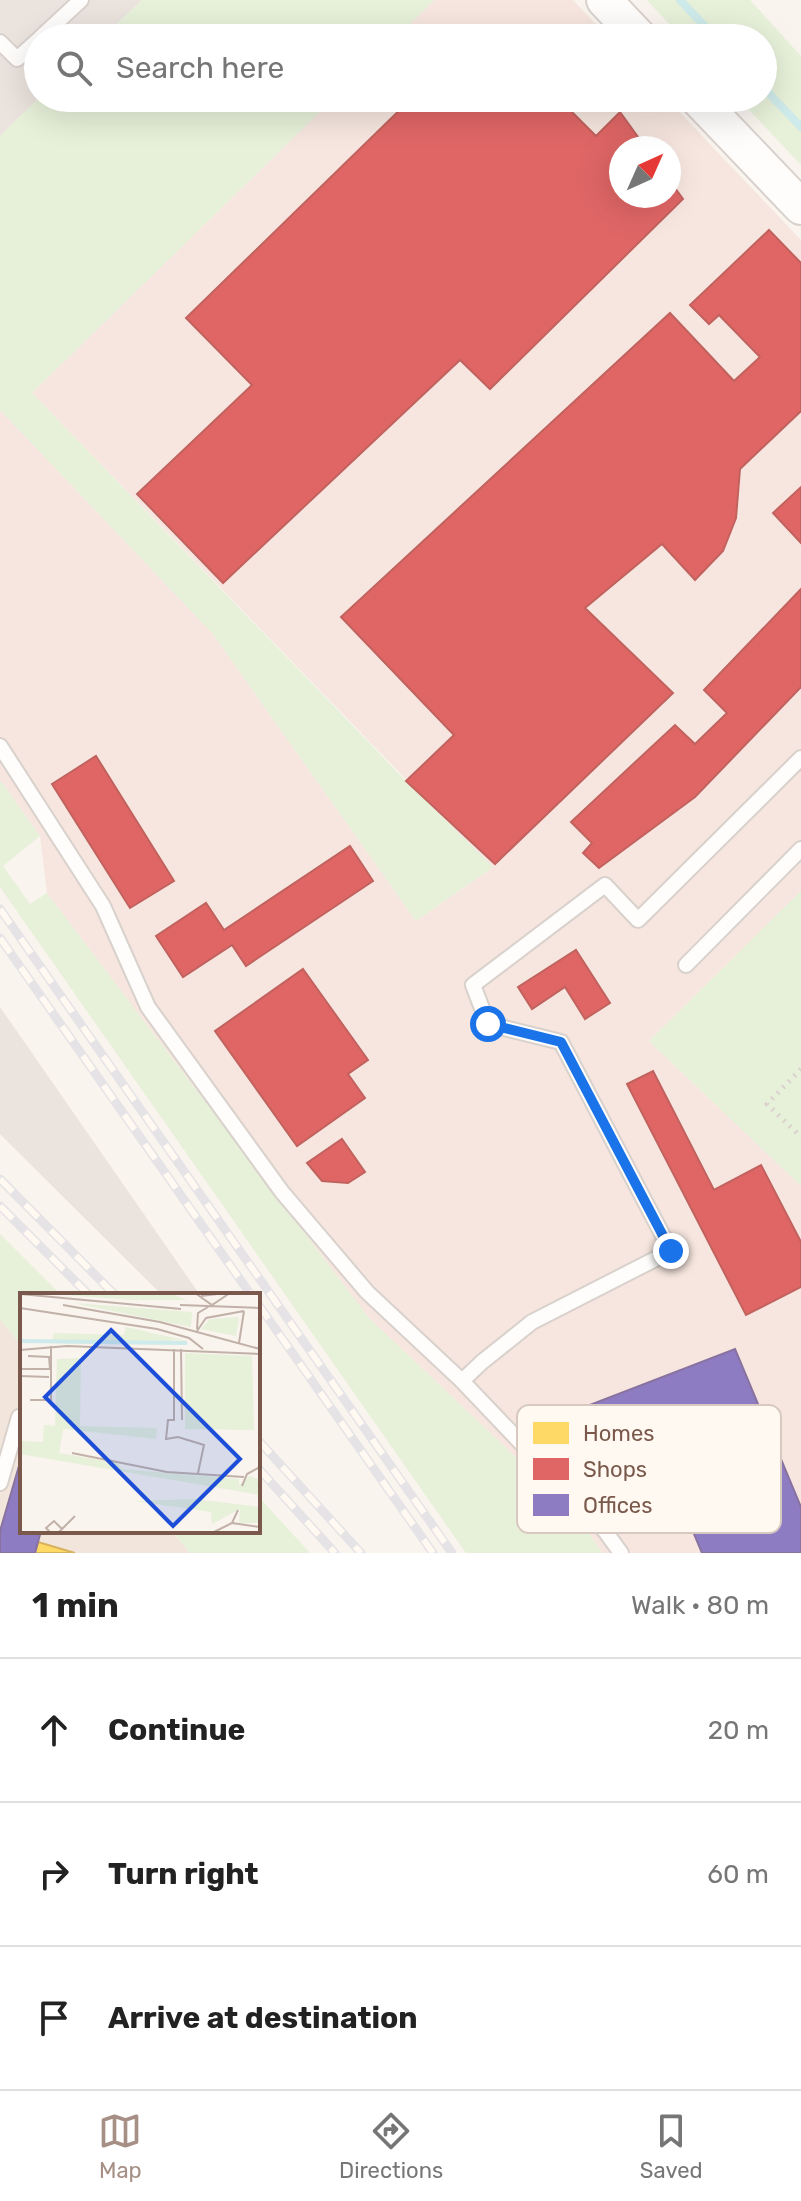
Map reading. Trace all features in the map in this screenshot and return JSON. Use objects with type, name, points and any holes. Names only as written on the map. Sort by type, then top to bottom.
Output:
[{"type":"street","points":[[604,0],[627,24]]},
{"type":"street","points":[[710,112],[801,207]]},
{"type":"lane","points":[[55,24],[81,0]]},
{"type":"lane","points":[[0,42],[17,59],[24,53]]},
{"type":"lane","points":[[0,746],[103,906],[148,1007],[273,1180],[367,1292],[462,1381],[517,1439]]},
{"type":"lane","points":[[462,1381],[532,1322],[671,1251],[561,1042],[488,1024],[473,985],[605,885],[638,920],[801,758]]},
{"type":"lane","points":[[686,965],[801,849]]},
{"type":"lane","points":[[0,1483],[19,1417]]},
{"type":"lane","points":[[606,1533],[621,1553]]},
{"type":"path","points":[[801,1069],[767,1104],[801,1137]]},
{"type":"shaded area","points":[[0,0],[142,0],[117,24],[24,24],[25,112],[0,136]]},
{"type":"shaded area","points":[[434,0],[573,0],[596,24],[410,24]]},
{"type":"shaded area","points":[[320,112],[679,112],[801,240],[801,891],[649,1041],[801,1186],[801,1553],[602,1553],[589,1533],[781,1533],[781,1405],[517,1405],[517,1458],[369,1318],[47,893],[40,836],[0,780],[0,410],[212,633],[416,921],[492,868],[32,393]]},
{"type":"shaded area","points":[[0,1007],[199,1293],[160,1293],[0,1134]]},
{"type":"shaded area","points":[[0,1319],[20,1344],[20,1533],[174,1533],[190,1553],[0,1553]]},
{"type":"green space","points":[[142,0],[434,0],[410,24],[117,24]]},
{"type":"green space","points":[[647,0],[750,0],[772,24],[669,24]]},
{"type":"green space","points":[[777,30],[801,56],[801,165],[751,112],[777,112]]},
{"type":"green space","points":[[25,112],[320,112],[32,393],[406,781],[493,867],[416,921],[212,633],[0,410],[0,136]]},
{"type":"green space","points":[[0,780],[40,836],[3,866],[30,904],[47,893],[369,1318],[517,1458],[517,1533],[589,1533],[602,1553],[466,1553],[0,887]]},
{"type":"green space","points":[[801,891],[801,1186],[649,1041]]},
{"type":"green space","points":[[0,1234],[59,1293],[20,1293],[20,1344],[0,1319]]},
{"type":"green space","points":[[260,1498],[310,1553],[190,1553],[174,1533],[260,1533]]},
{"type":"building: Homes","points":[[38,1542],[75,1553],[35,1553]]},
{"type":"building: Shops","points":[[398,112],[572,112],[596,136],[620,112],[637,136],[609,136],[609,208],[674,208],[490,389],[460,360],[223,583],[137,494],[252,385],[186,318]]},
{"type":"building: Shops","points":[[769,230],[801,263],[801,411],[740,469],[736,518],[723,551],[695,580],[662,544],[585,608],[673,693],[495,864],[406,781],[454,735],[341,617],[670,313],[734,381],[760,357],[719,315],[709,324],[690,305]]},
{"type":"building: Shops","points":[[801,487],[801,543],[773,513]]},
{"type":"building: Shops","points":[[801,589],[801,687],[695,797],[599,868],[583,853],[592,843],[571,822],[675,725],[695,744],[727,713],[704,690]]},
{"type":"building: Shops","points":[[96,756],[174,881],[130,908],[52,784]]},
{"type":"building: Shops","points":[[350,846],[373,881],[246,966],[232,945],[183,977],[156,936],[206,903],[224,930]]},
{"type":"building: Shops","points":[[576,950],[610,1003],[585,1019],[565,987],[532,1009],[518,987]]},
{"type":"building: Shops","points":[[303,969],[368,1060],[348,1074],[365,1098],[297,1146],[215,1031]]},
{"type":"building: Shops","points":[[653,1071],[714,1190],[761,1165],[801,1242],[801,1287],[746,1315],[627,1084]]},
{"type":"building: Shops","points":[[342,1139],[365,1172],[348,1183],[322,1181],[307,1163]]},
{"type":"building: Offices","points":[[735,1349],[758,1405],[590,1405]]},
{"type":"building: Offices","points":[[781,1459],[801,1507],[801,1553],[702,1553],[694,1533],[781,1533]]},
{"type":"building: Offices","points":[[20,1462],[20,1533],[40,1533],[35,1553],[0,1553],[0,1531]]},
{"type":"waterway","points":[[680,0],[703,24]]},
{"type":"waterway","points":[[777,102],[801,127]]},
{"type":"railway","points":[[0,909],[452,1553]]},
{"type":"railway","points":[[0,938],[250,1293]]},
{"type":"railway","points":[[0,1179],[113,1293]]},
{"type":"railway","points":[[0,1206],[87,1293]]},
{"type":"railway","points":[[260,1307],[433,1553]]},
{"type":"railway","points":[[260,1442],[361,1553]]},
{"type":"railway","points":[[260,1470],[335,1553]]},
{"type":"route","points":[[488,1024],[561,1042],[671,1251]]}]
